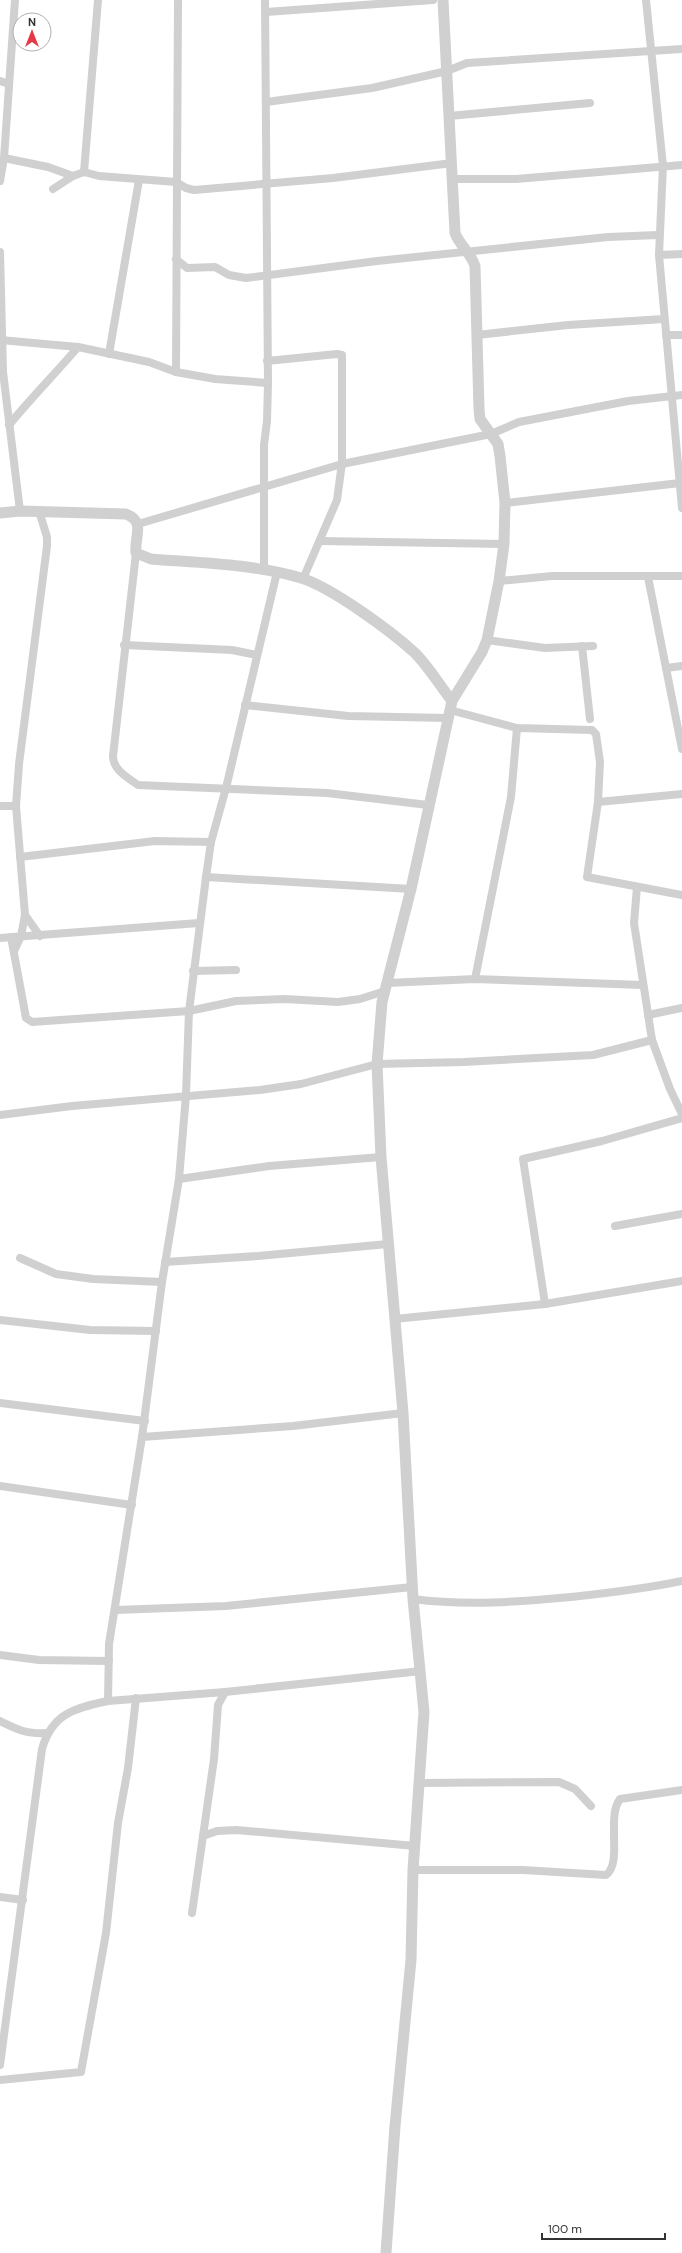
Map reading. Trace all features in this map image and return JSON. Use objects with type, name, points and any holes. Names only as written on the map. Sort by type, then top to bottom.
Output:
[{"type":"street","points":[[0,181],[4,158],[15,0]]},
{"type":"street","points":[[84,172],[98,0]]},
{"type":"street","points":[[176,372],[178,0]]},
{"type":"street","points":[[264,569],[263,488],[268,383],[265,0]]},
{"type":"street","points":[[266,12],[432,0]]},
{"type":"street","points":[[386,2253],[394,2126],[411,1960],[414,1846],[424,1712],[412,1587],[403,1414],[381,1157],[378,1064],[382,1002],[411,889],[428,805],[450,710],[487,640],[499,581],[504,544],[504,503],[498,444],[480,419],[476,266],[469,251],[462,246],[455,233],[443,0]]},
{"type":"street","points":[[646,0],[663,166],[658,235],[659,255],[682,508]]},
{"type":"street","points":[[266,102],[372,88],[447,71],[467,63],[682,49]]},
{"type":"street","points":[[0,81],[9,84]]},
{"type":"street","points":[[449,116],[590,103]]},
{"type":"street","points":[[4,158],[48,167],[73,176]]},
{"type":"street","points":[[53,189],[73,176],[84,172],[98,176],[176,182],[186,188],[194,190],[333,178],[452,163]]},
{"type":"street","points":[[452,179],[516,179],[682,165]]},
{"type":"street","points":[[109,354],[139,180]]},
{"type":"street","points":[[176,260],[187,268],[215,267],[229,276],[246,278],[469,251],[608,237],[658,235]]},
{"type":"street","points":[[0,252],[1,341],[9,425],[20,511]]},
{"type":"street","points":[[659,255],[682,254]]},
{"type":"street","points":[[477,335],[568,325],[664,319]]},
{"type":"street","points":[[666,335],[682,335]]},
{"type":"street","points":[[1,341],[78,347],[149,362],[176,372],[215,379],[268,383]]},
{"type":"street","points":[[9,425],[34,393],[54,376],[78,347]]},
{"type":"street","points":[[268,361],[336,354],[342,355],[342,464],[338,500],[303,579]]},
{"type":"street","points":[[138,524],[342,464],[491,434],[519,422],[628,401],[682,395]]},
{"type":"street","points":[[504,503],[680,483]]},
{"type":"street","points":[[14,951],[22,936],[25,915],[16,806],[19,764],[47,546],[47,537],[39,511]]},
{"type":"street","points":[[0,513],[39,511],[126,514],[134,517],[138,524],[136,553],[124,645],[113,763],[120,772],[138,785],[327,793],[428,805]]},
{"type":"street","points":[[320,541],[504,544]]},
{"type":"street","points":[[136,553],[151,559],[264,569],[303,579],[323,587],[367,616],[415,654],[450,710]]},
{"type":"street","points":[[108,1701],[109,1644],[145,1421],[162,1282],[179,1179],[186,1095],[189,1011],[199,923],[211,842],[226,788],[276,572]]},
{"type":"street","points":[[499,581],[552,576],[682,576]]},
{"type":"street","points":[[648,577],[682,749]]},
{"type":"street","points":[[487,640],[545,648],[593,646]]},
{"type":"street","points":[[124,645],[232,650],[257,655]]},
{"type":"street","points":[[582,646],[590,719]]},
{"type":"street","points":[[666,668],[682,666]]},
{"type":"street","points":[[245,705],[348,716],[450,710],[517,728],[592,730],[596,734],[600,762],[598,802],[587,877],[682,895]]},
{"type":"street","points":[[476,979],[511,797],[517,728]]},
{"type":"street","points":[[598,802],[682,794]]},
{"type":"street","points":[[0,806],[16,806]]},
{"type":"street","points":[[20,857],[155,841],[211,842]]},
{"type":"street","points":[[206,877],[411,889]]},
{"type":"street","points":[[637,887],[634,924],[652,1040],[670,1089],[682,1114]]},
{"type":"street","points":[[25,915],[40,936]]},
{"type":"street","points":[[0,938],[199,923]]},
{"type":"street","points":[[11,937],[26,1018],[32,1022],[189,1011],[236,1001],[285,999],[338,1002],[360,999],[386,987],[476,979],[643,985]]},
{"type":"street","points":[[193,971],[236,970]]},
{"type":"street","points":[[648,1015],[682,1008]]},
{"type":"street","points":[[0,1115],[186,1095],[260,1090],[301,1084],[378,1064],[464,1062],[593,1055],[652,1040]]},
{"type":"street","points":[[545,1304],[523,1159],[602,1140],[682,1118]]},
{"type":"street","points":[[179,1179],[269,1166],[381,1157]]},
{"type":"street","points":[[615,1226],[682,1214]]},
{"type":"street","points":[[165,1262],[258,1256],[388,1244]]},
{"type":"street","points":[[20,1258],[56,1274],[93,1279],[162,1282]]},
{"type":"street","points":[[394,1319],[545,1304],[682,1281]]},
{"type":"street","points":[[0,1320],[90,1330],[156,1331]]},
{"type":"street","points":[[0,1403],[145,1421]]},
{"type":"street","points":[[142,1437],[293,1426],[403,1414]]},
{"type":"street","points":[[0,1486],[132,1505]]},
{"type":"street","points":[[413,1599],[442,1603],[513,1603],[644,1589],[682,1581]]},
{"type":"street","points":[[115,1610],[226,1606],[412,1587]]},
{"type":"street","points":[[0,1655],[39,1660],[109,1661]]},
{"type":"street","points":[[0,2065],[42,1750],[47,1733],[56,1721],[66,1715],[92,1705],[108,1701],[212,1694],[421,1671]]},
{"type":"street","points":[[192,1913],[214,1759],[218,1705],[225,1692]]},
{"type":"street","points":[[212,1694],[218,1705]]},
{"type":"street","points":[[0,2080],[81,2072],[106,1933],[118,1823],[128,1768],[136,1698]]},
{"type":"street","points":[[0,1721],[20,1732],[47,1733]]},
{"type":"street","points":[[419,1783],[559,1782],[575,1789],[591,1806]]},
{"type":"street","points":[[413,1870],[515,1870],[606,1875],[612,1867],[614,1815],[616,1804],[620,1799],[682,1790]]},
{"type":"street","points":[[203,1836],[217,1831],[236,1830],[414,1846]]},
{"type":"street","points":[[0,1897],[23,1900]]}]
